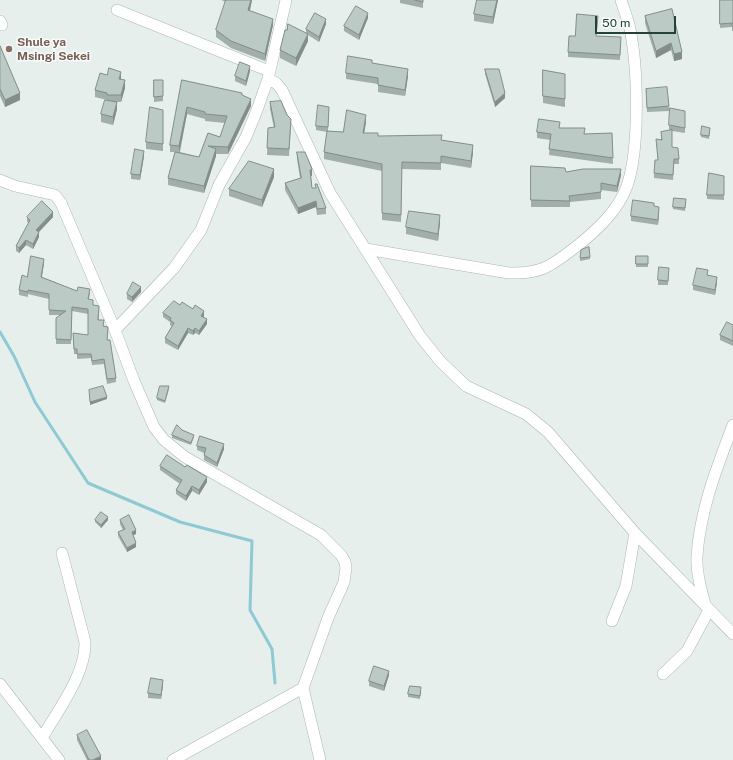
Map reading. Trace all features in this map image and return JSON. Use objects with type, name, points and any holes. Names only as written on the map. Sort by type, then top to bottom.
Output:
[{"type":"street","points":[[115,330],[174,268],[201,230],[219,186],[246,137],[268,75],[286,0]]},
{"type":"street","points":[[366,249],[509,273],[529,274],[546,268],[606,221],[626,187],[634,153],[636,127],[633,54],[630,29],[621,0]]},
{"type":"street","points":[[117,10],[268,75],[276,83],[282,90],[330,194],[420,336],[440,361],[466,386],[526,414],[548,432],[635,533],[733,634]]},
{"type":"street","points":[[0,180],[15,186],[55,195],[61,203],[154,427],[164,440],[185,457],[321,535],[341,555],[346,568],[344,582],[328,618],[303,688],[320,760]]},
{"type":"street","points":[[663,674],[687,651],[707,607],[697,570],[699,539],[715,470],[733,425]]},
{"type":"street","points":[[612,621],[626,586],[635,533]]},
{"type":"street","points":[[42,738],[79,673],[86,653],[85,642],[62,553]]},
{"type":"street","points":[[0,684],[59,760]]},
{"type":"street","points":[[173,760],[303,688]]},
{"type":"building","points":[[226,0],[251,0],[248,10],[273,19],[265,54],[231,41],[216,30]]},
{"type":"building","points":[[477,0],[497,0],[493,17],[474,14]]},
{"type":"building","points":[[720,0],[733,0],[733,26],[732,23],[720,24]]},
{"type":"building","points":[[356,6],[368,13],[359,35],[344,26]]},
{"type":"building","points":[[672,9],[682,52],[674,54],[671,43],[656,51],[645,16]]},
{"type":"building","points":[[315,13],[326,19],[319,37],[306,29]]},
{"type":"building","points":[[577,14],[598,16],[596,36],[621,37],[620,55],[568,52],[569,36],[575,36]]},
{"type":"building","points":[[288,24],[308,34],[296,58],[280,50]]},
{"type":"building","points":[[0,46],[20,93],[5,100],[0,89]]},
{"type":"building","points":[[348,56],[372,60],[372,63],[408,69],[405,90],[378,85],[378,78],[346,73]]},
{"type":"building","points":[[240,62],[250,66],[246,81],[235,76]]},
{"type":"building","points":[[109,68],[121,72],[119,79],[125,80],[121,95],[107,95],[107,93],[95,90],[100,73],[107,75]]},
{"type":"building","points":[[485,69],[499,69],[505,93],[495,102]]},
{"type":"building","points":[[543,70],[565,74],[565,99],[543,96]]},
{"type":"building","points":[[154,80],[163,80],[163,96],[154,97]]},
{"type":"building","points":[[182,80],[242,93],[242,95],[251,99],[228,147],[208,146],[216,149],[204,186],[168,178],[175,152],[199,157],[208,133],[220,137],[227,116],[205,114],[205,112],[187,107],[179,146],[170,145]]},
{"type":"building","points":[[667,87],[669,106],[647,108],[646,89]]},
{"type":"building","points":[[105,100],[117,102],[113,117],[101,114]]},
{"type":"building","points":[[281,101],[287,115],[291,119],[289,149],[267,148],[268,128],[275,127],[270,102]]},
{"type":"building","points":[[318,105],[329,107],[328,127],[316,126]]},
{"type":"building","points":[[150,107],[163,110],[163,144],[146,142]]},
{"type":"building","points":[[670,108],[685,111],[685,128],[669,125]]},
{"type":"building","points":[[347,110],[366,115],[363,133],[378,133],[378,136],[442,135],[441,140],[473,145],[471,161],[441,156],[441,163],[402,162],[401,215],[382,213],[382,164],[324,152],[327,131],[343,132]]},
{"type":"building","points":[[539,119],[560,122],[559,128],[585,128],[584,134],[612,133],[613,158],[549,149],[551,134],[537,132]]},
{"type":"building","points":[[702,126],[710,128],[709,136],[701,135]]},
{"type":"building","points":[[672,130],[672,147],[678,148],[679,159],[674,159],[673,175],[654,173],[655,160],[658,160],[656,139],[662,140],[661,132]]},
{"type":"building","points":[[135,149],[144,151],[140,175],[131,174]]},
{"type":"building","points":[[297,152],[305,152],[312,169],[310,170],[312,188],[316,188],[315,184],[317,184],[326,208],[317,209],[316,201],[298,208],[285,183],[301,178]]},
{"type":"building","points":[[249,161],[274,169],[262,200],[229,189]]},
{"type":"building","points":[[531,166],[565,168],[566,172],[583,169],[621,169],[617,186],[601,183],[601,192],[569,196],[570,201],[531,200]]},
{"type":"building","points":[[709,173],[724,176],[724,195],[707,195]]},
{"type":"building","points":[[674,198],[686,199],[685,208],[673,207]]},
{"type":"building","points":[[633,200],[654,203],[654,206],[659,207],[658,220],[631,216]]},
{"type":"building","points":[[42,201],[53,212],[36,230],[39,232],[33,244],[26,240],[19,248],[16,246],[30,220],[27,217]]},
{"type":"building","points":[[409,211],[440,215],[438,234],[406,227]]},
{"type":"building","points":[[589,247],[590,257],[580,258],[581,250]]},
{"type":"building","points":[[31,256],[44,259],[41,277],[77,291],[78,287],[90,289],[88,299],[93,300],[93,305],[99,306],[98,320],[104,320],[103,326],[108,327],[107,340],[110,340],[116,378],[107,379],[104,359],[92,361],[91,354],[77,354],[77,349],[74,349],[73,333],[88,335],[88,309],[72,307],[71,340],[56,339],[56,318],[66,311],[49,310],[49,294],[19,290],[22,275],[27,277]]},
{"type":"building","points":[[636,256],[648,256],[648,264],[636,264]]},
{"type":"building","points":[[659,267],[669,268],[668,281],[658,280]]},
{"type":"building","points":[[697,268],[708,270],[707,275],[717,277],[715,290],[693,285]]},
{"type":"building","points":[[133,282],[141,287],[132,297],[127,294]]},
{"type":"building","points":[[174,301],[180,305],[182,302],[193,309],[195,305],[204,311],[201,316],[207,319],[199,331],[195,328],[193,331],[188,328],[178,346],[165,338],[174,323],[170,320],[171,318],[163,313]]},
{"type":"building","points":[[727,322],[733,325],[733,341],[720,335]]},
{"type":"building","points":[[103,386],[107,397],[90,402],[89,390]]},
{"type":"building","points":[[160,386],[169,386],[165,401],[157,398]]},
{"type":"building","points":[[177,425],[182,430],[194,435],[191,443],[172,435]]},
{"type":"building","points":[[200,436],[224,444],[217,463],[204,455],[206,448],[197,446]]},
{"type":"building","points":[[167,455],[185,467],[187,465],[207,477],[199,490],[192,486],[186,496],[176,490],[182,480],[160,466]]},
{"type":"building","points":[[101,512],[108,517],[101,525],[95,520]]},
{"type":"building","points":[[129,515],[136,530],[132,532],[136,543],[127,548],[118,532],[125,529],[120,520]]},
{"type":"building","points":[[374,666],[389,671],[384,686],[369,681]]},
{"type":"building","points":[[151,678],[163,680],[161,695],[148,693]]},
{"type":"building","points":[[410,686],[421,687],[420,696],[408,694]]},
{"type":"building","points":[[87,730],[101,756],[93,760],[89,760],[77,735]]},
{"type":"waterway","points":[[0,332],[14,356],[35,402],[88,483],[180,522],[252,541],[250,610],[272,649],[275,683]]},
{"type":"place","name":"Shule ya Msingi Sekei","points":[[9,49]]}]
